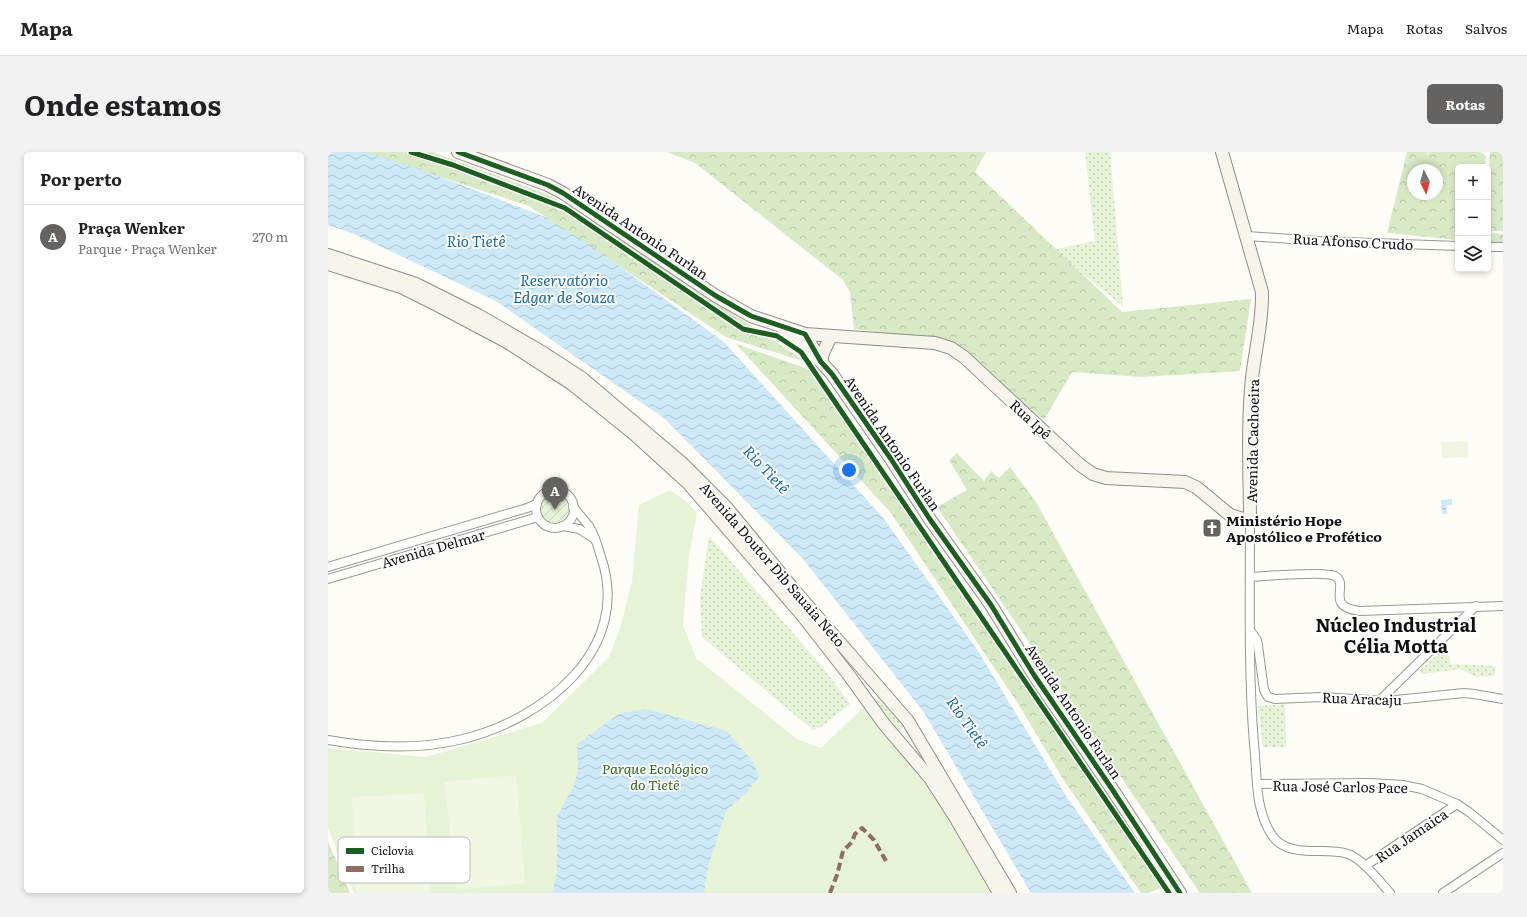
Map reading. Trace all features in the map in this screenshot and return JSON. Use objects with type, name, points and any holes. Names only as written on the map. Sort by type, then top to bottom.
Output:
[{"type":"main road","name":"Avenida Antonio Furlan","points":[[458,152],[548,185],[563,193],[716,296],[751,316],[777,326],[806,334],[821,362],[832,374],[891,459],[929,518],[991,605],[1034,675],[1112,789],[1180,893]]},
{"type":"main road","name":"Avenida Cachoeira","points":[[1222,152],[1260,282],[1262,302],[1251,387],[1249,416],[1250,521]]},
{"type":"main road","name":"Avenida Doutor Dib Sauaia Neto","points":[[328,254],[416,284],[478,315],[542,352],[587,382],[677,459],[728,508],[795,591],[908,722],[1010,893]]},
{"type":"main road","name":"Avenida Doutor Dib Sauaia Neto","points":[[328,264],[401,287],[507,342],[572,384],[634,433],[688,483],[802,615],[892,734],[911,754],[940,792],[999,893]]},
{"type":"main road","points":[[777,326],[796,340],[832,374]]},
{"type":"main road","name":"Rua Ipê","points":[[806,334],[935,344],[951,348],[964,357],[1080,465],[1093,474],[1115,479],[1185,482],[1196,487],[1230,515],[1250,521]]},
{"type":"main road","points":[[821,362],[823,353],[832,336]]},
{"type":"main road","points":[[865,697],[870,688],[880,688]]},
{"type":"main road","points":[[892,734],[903,731],[908,722]]},
{"type":"street","name":"Rua Afonso Crudo","points":[[1247,236],[1319,241],[1455,246]]},
{"type":"street","points":[[1491,247],[1503,247]]},
{"type":"street","points":[[328,740],[357,745],[389,747],[429,745],[464,739],[495,729],[515,720],[545,701],[565,685],[583,666],[594,649],[603,628],[608,603],[608,581],[596,540],[588,525],[574,507],[569,496],[559,490],[547,491],[542,495],[537,504],[536,513],[546,525],[552,527],[562,526],[579,529],[596,540]]},
{"type":"street","name":"Avenida Delmar","points":[[328,567],[537,504]]},
{"type":"street","points":[[562,526],[571,518],[574,507]]},
{"type":"street","name":"Avenida Delmar","points":[[328,579],[538,517]]},
{"type":"street","name":"Avenida Cachoeira","points":[[1250,521],[1250,682],[1257,784],[1259,800],[1266,825],[1271,835],[1279,843],[1288,847],[1301,850],[1349,854],[1365,866],[1390,893]]},
{"type":"street","points":[[1251,577],[1308,574],[1333,575],[1338,579],[1341,605],[1345,608],[1359,611],[1503,606]]},
{"type":"street","points":[[1379,701],[1476,606]]},
{"type":"street","name":"Rua Aracaju","points":[[1250,630],[1257,640],[1264,690],[1268,697],[1275,699],[1283,700],[1342,697],[1379,701],[1399,701],[1464,693],[1503,699]]},
{"type":"street","name":"Rua José Carlos Pace","points":[[1257,784],[1371,783],[1403,785],[1422,789],[1457,804],[1503,840]]},
{"type":"street","name":"Rua Jamaica","points":[[1365,866],[1457,804]]},
{"type":"street","points":[[1442,893],[1503,853]]},
{"type":"green space","points":[[364,152],[433,152],[549,195],[585,216],[806,362],[726,337],[529,206]]},
{"type":"green space","points":[[667,152],[986,152],[975,172],[1122,312],[1251,299],[1240,371],[1142,377],[1072,372],[1044,420],[948,341],[854,329],[850,292],[843,280],[695,163]]},
{"type":"green space","points":[[1085,152],[1110,152],[1123,306],[1053,250],[1095,241]]},
{"type":"green space","points":[[1407,152],[1428,152],[1427,156],[1429,152],[1480,152],[1486,156],[1485,164],[1455,164],[1455,240],[1387,233]]},
{"type":"green space","points":[[1490,152],[1503,152],[1503,231],[1491,231],[1491,164],[1489,164]]},
{"type":"green space","points":[[1491,233],[1503,234],[1503,245],[1491,243]]},
{"type":"green space","points":[[736,344],[811,370],[1167,886],[1148,893],[1141,893],[1063,779],[1019,705],[891,513]]},
{"type":"green space","points":[[1468,441],[1468,457],[1442,458],[1441,442]]},
{"type":"green space","points":[[957,453],[984,481],[991,471],[999,478],[1010,467],[1036,502],[1252,893],[1200,893],[937,507],[967,490],[949,460]]},
{"type":"green space","name":"Parque Ecológico do Tietê","points":[[670,490],[687,502],[697,513],[689,556],[683,625],[696,658],[797,739],[821,748],[866,705],[926,780],[990,893],[354,893],[350,883],[470,883],[470,837],[338,837],[338,853],[328,828],[328,748],[426,757],[542,723],[609,657],[621,625],[632,581],[639,505]]},
{"type":"green space","points":[[555,492],[564,495],[568,499],[571,508],[568,517],[564,521],[555,524],[546,521],[542,517],[539,508],[542,499],[546,495]]},
{"type":"green space","points":[[709,536],[826,671],[850,704],[821,727],[813,730],[702,637],[700,597]]},
{"type":"green space","points":[[1446,647],[1451,664],[1496,666],[1494,676],[1476,677],[1461,669],[1423,674],[1419,671]]},
{"type":"green space","points":[[877,696],[888,706],[903,726],[901,731],[895,729],[875,700],[875,697]]},
{"type":"green space","points":[[1285,704],[1286,747],[1263,747],[1258,706]]},
{"type":"green space","points":[[516,775],[525,883],[457,890],[456,883],[470,883],[470,837],[451,837],[444,782]]},
{"type":"green space","points":[[424,793],[427,837],[354,837],[352,797]]},
{"type":"green space","points":[[328,842],[338,865],[338,883],[346,883],[350,893],[328,893]]},
{"type":"green space","points":[[356,883],[430,883],[431,892],[356,893]]},
{"type":"water","name":"Reservatório Edgar de Souza","points":[[328,152],[365,152],[417,168],[545,217],[590,245],[724,342],[884,519],[978,651],[1066,796],[1135,893],[1031,893],[923,711],[803,559],[665,419],[496,301],[354,234],[328,225]]},
{"type":"water","points":[[1452,499],[1452,505],[1446,505],[1447,514],[1442,514],[1441,500]]},
{"type":"water","points":[[647,709],[727,731],[753,762],[759,777],[746,793],[726,811],[708,867],[704,893],[552,893],[557,873],[557,816],[573,788],[578,770],[577,744],[620,713]]},
{"type":"marked path","points":[[830,893],[837,875],[843,851],[852,842],[855,834],[862,828],[874,840],[886,861]]},
{"type":"cycle path","points":[[411,152],[453,165],[565,208],[743,329],[777,336],[801,352],[1169,893]]},
{"type":"cycle path","points":[[458,152],[548,185],[563,193],[716,296],[751,316],[805,334],[821,362],[832,374],[891,459],[929,518],[991,605],[1034,675],[1112,789],[1180,893]]},
{"type":"place","name":"Praça Wenker","points":[[555,510]]},
{"type":"place","name":"Ministério Hope Apostólico e Profético","points":[[1212,528]]},
{"type":"district","name":"Núcleo Industrial Célia Motta","points":[[1396,634]]},
{"type":"water label","name":"Rio Tietê","points":[[476,240]]},
{"type":"water label","name":"Rio Tietê","points":[[767,469]]},
{"type":"water label","name":"Rio Tietê","points":[[968,722]]}]
